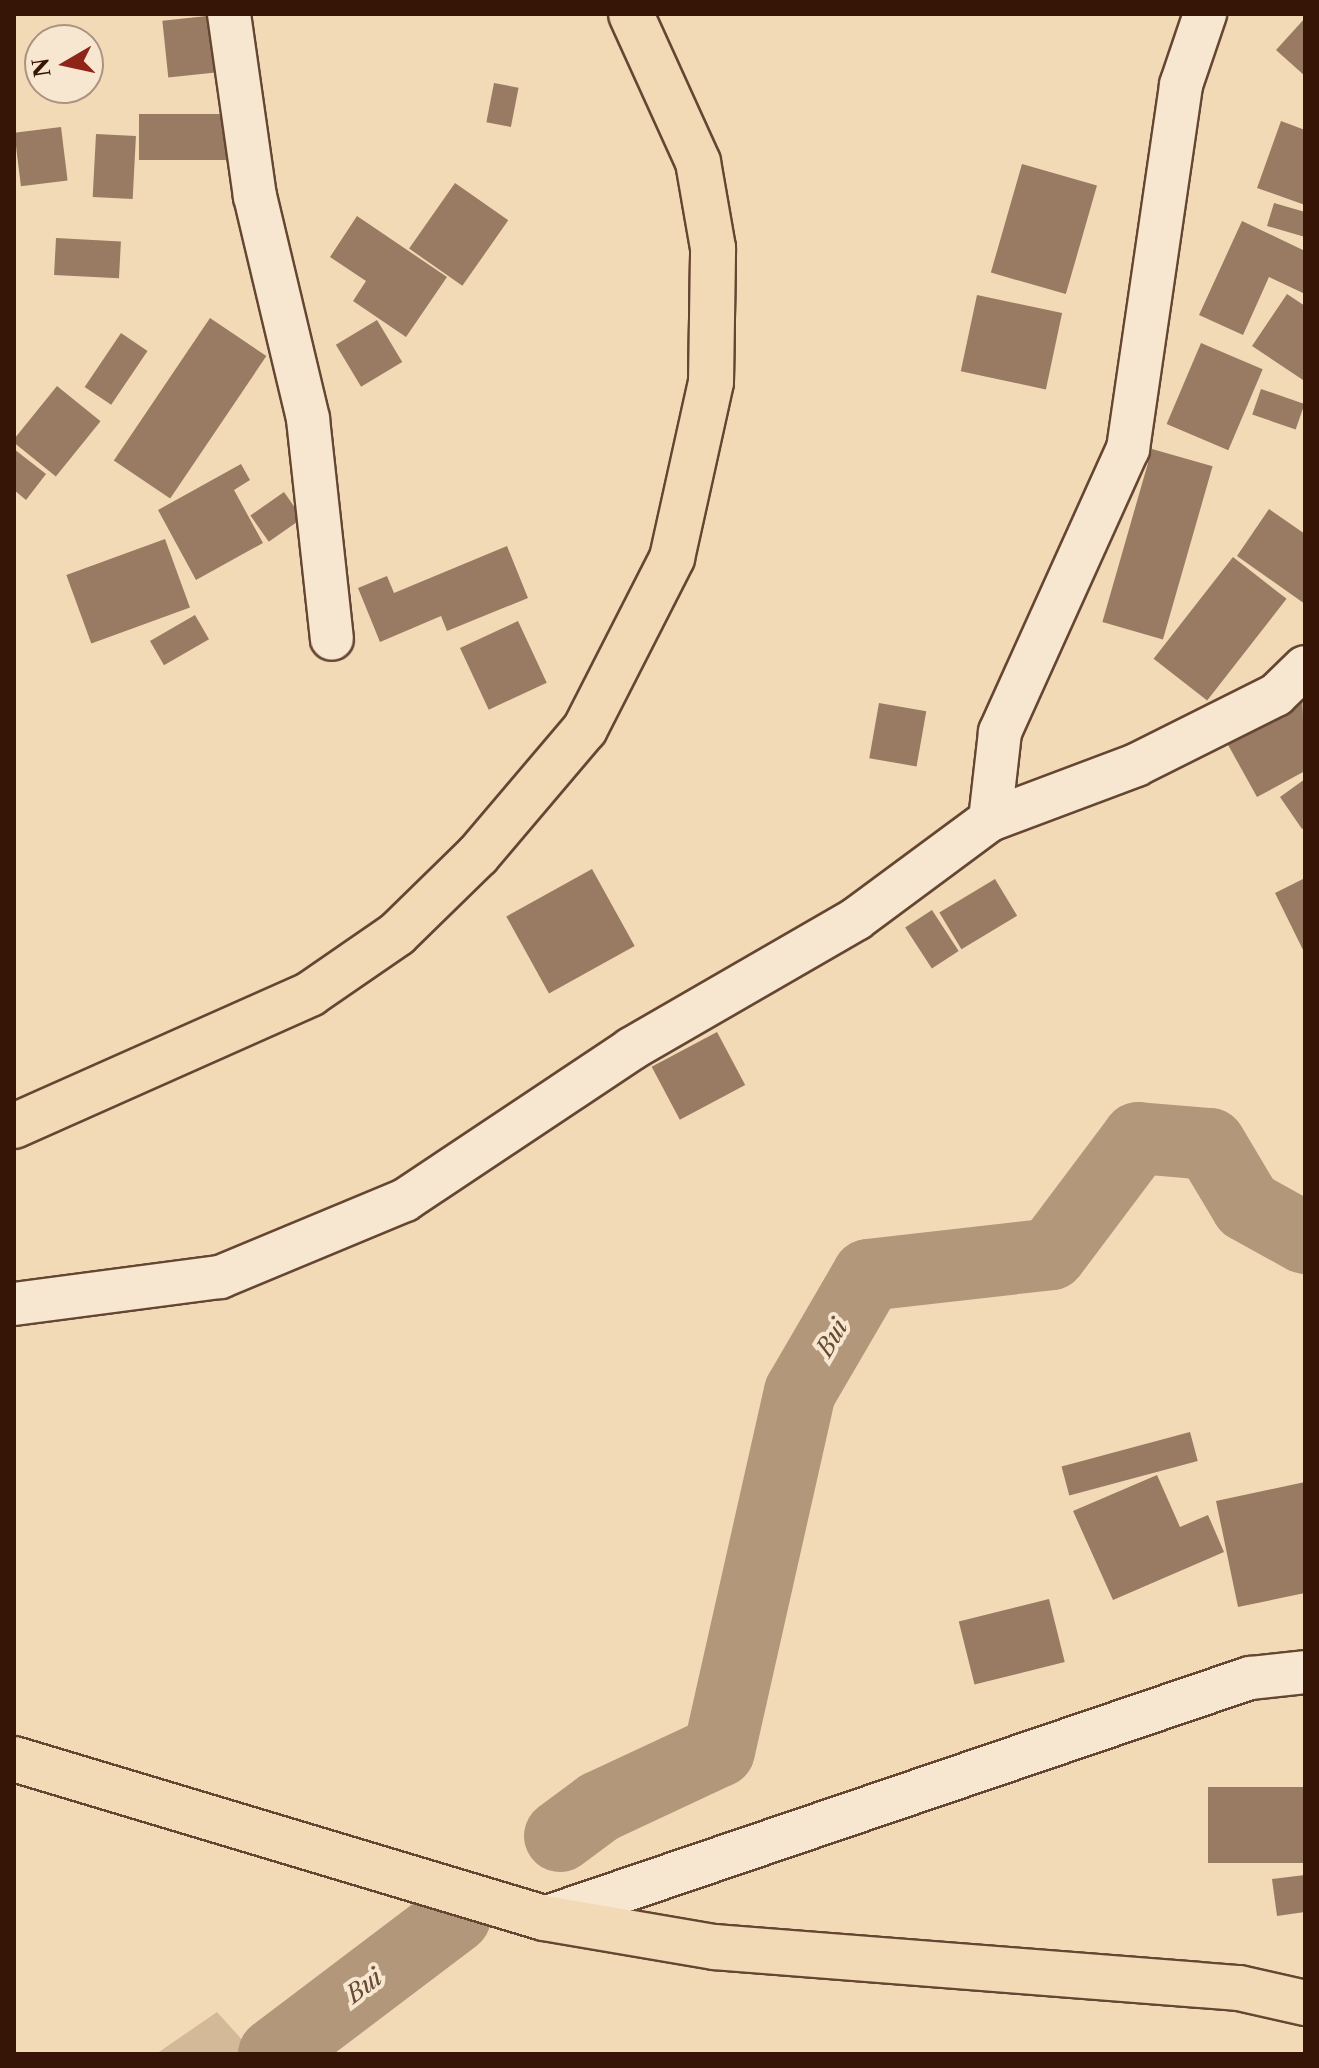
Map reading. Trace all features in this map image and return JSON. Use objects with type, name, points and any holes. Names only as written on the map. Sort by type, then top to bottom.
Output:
[{"type":"main road","points":[[14,1126],[310,994],[397,934],[478,855],[585,729],[672,558],[711,382],[713,248],[698,162],[631,14]]},
{"type":"main road","points":[[14,1759],[544,1918],[714,1947],[1239,1988],[1305,2003]]},
{"type":"street","points":[[229,14],[255,196],[308,419],[332,639]]},
{"type":"street","points":[[990,820],[1000,732],[1128,449],[1181,85],[1205,14]]},
{"type":"street","points":[[14,1304],[220,1277],[405,1200],[631,1049],[856,919],[990,820],[1136,765],[1276,695],[1305,667]]},
{"type":"street","points":[[544,1918],[1250,1678],[1305,1672]]},
{"type":"shaded area","points":[[217,2012],[255,2054],[156,2054]]},
{"type":"building","points":[[226,14],[232,71],[168,77],[162,21]]},
{"type":"building","points":[[1305,18],[1305,76],[1276,50]]},
{"type":"building","points":[[494,83],[519,88],[511,127],[486,122]]},
{"type":"building","points":[[139,114],[226,114],[226,160],[139,160]]},
{"type":"building","points":[[1281,121],[1305,130],[1305,205],[1257,188]]},
{"type":"building","points":[[61,127],[68,181],[21,186],[14,133]]},
{"type":"building","points":[[96,134],[136,136],[133,199],[93,197]]},
{"type":"building","points":[[1022,164],[1097,185],[1066,294],[991,273]]},
{"type":"building","points":[[455,183],[508,220],[462,286],[409,249]]},
{"type":"building","points":[[1274,203],[1305,212],[1305,237],[1267,226]]},
{"type":"building","points":[[357,216],[447,277],[406,337],[353,301],[366,281],[330,257]]},
{"type":"building","points":[[1242,221],[1305,251],[1305,294],[1269,277],[1243,335],[1199,315]]},
{"type":"building","points":[[56,238],[121,241],[119,278],[54,275]]},
{"type":"building","points":[[1287,294],[1305,306],[1303,380],[1252,346]]},
{"type":"building","points":[[977,295],[1062,313],[1046,389],[961,371]]},
{"type":"building","points":[[210,318],[266,356],[170,499],[114,461]]},
{"type":"building","points":[[377,320],[402,362],[361,387],[336,345]]},
{"type":"building","points":[[121,333],[148,351],[111,405],[85,387]]},
{"type":"building","points":[[1201,343],[1263,369],[1228,450],[1167,424]]},
{"type":"building","points":[[57,386],[101,421],[56,476],[14,443],[14,439]]},
{"type":"building","points":[[1261,389],[1304,404],[1296,430],[1252,415]]},
{"type":"building","points":[[14,449],[46,474],[26,500],[14,490]]},
{"type":"building","points":[[1152,449],[1213,466],[1163,639],[1102,622]]},
{"type":"building","points":[[241,464],[250,480],[234,490],[263,543],[196,580],[158,510]]},
{"type":"building","points":[[284,492],[302,518],[269,542],[250,516]]},
{"type":"building","points":[[1269,509],[1305,534],[1305,604],[1237,556]]},
{"type":"building","points":[[165,539],[190,608],[91,644],[66,575]]},
{"type":"building","points":[[507,546],[528,598],[447,631],[441,616],[380,642],[358,588],[387,576],[394,593]]},
{"type":"building","points":[[1233,557],[1287,599],[1207,701],[1154,659]]},
{"type":"building","points":[[195,615],[209,639],[164,665],[150,641]]},
{"type":"building","points":[[518,621],[547,683],[489,710],[460,648]]},
{"type":"building","points":[[1302,690],[1305,771],[1257,797],[1222,734]]},
{"type":"building","points":[[879,703],[926,711],[917,766],[869,758]]},
{"type":"building","points":[[1305,779],[1305,827],[1302,829],[1280,797]]},
{"type":"building","points":[[592,869],[635,946],[549,993],[506,917]]},
{"type":"building","points":[[1305,878],[1305,954],[1275,893]]},
{"type":"building","points":[[995,879],[1017,916],[961,949],[939,912]]},
{"type":"building","points":[[932,910],[959,951],[932,969],[905,927]]},
{"type":"building","points":[[717,1032],[745,1085],[680,1120],[652,1067]]},
{"type":"building","points":[[1190,1432],[1198,1461],[1069,1495],[1062,1466]]},
{"type":"building","points":[[1157,1475],[1180,1527],[1208,1515],[1224,1552],[1113,1600],[1073,1511]]},
{"type":"building","points":[[1305,1482],[1305,1593],[1238,1607],[1216,1501]]},
{"type":"building","points":[[1049,1599],[1065,1662],[974,1685],[959,1621]]},
{"type":"building","points":[[1208,1787],[1305,1787],[1305,1863],[1208,1863]]},
{"type":"building","points":[[1305,1875],[1305,1912],[1277,1916],[1272,1879]]},
{"type":"waterway","name":"Bui","points":[[560,1836],[599,1807],[719,1751],[800,1392],[868,1275],[1051,1254],[1138,1138],[1210,1144],[1247,1206],[1305,1238]]},
{"type":"waterway","name":"Bui","points":[[274,2054],[455,1917]]}]
